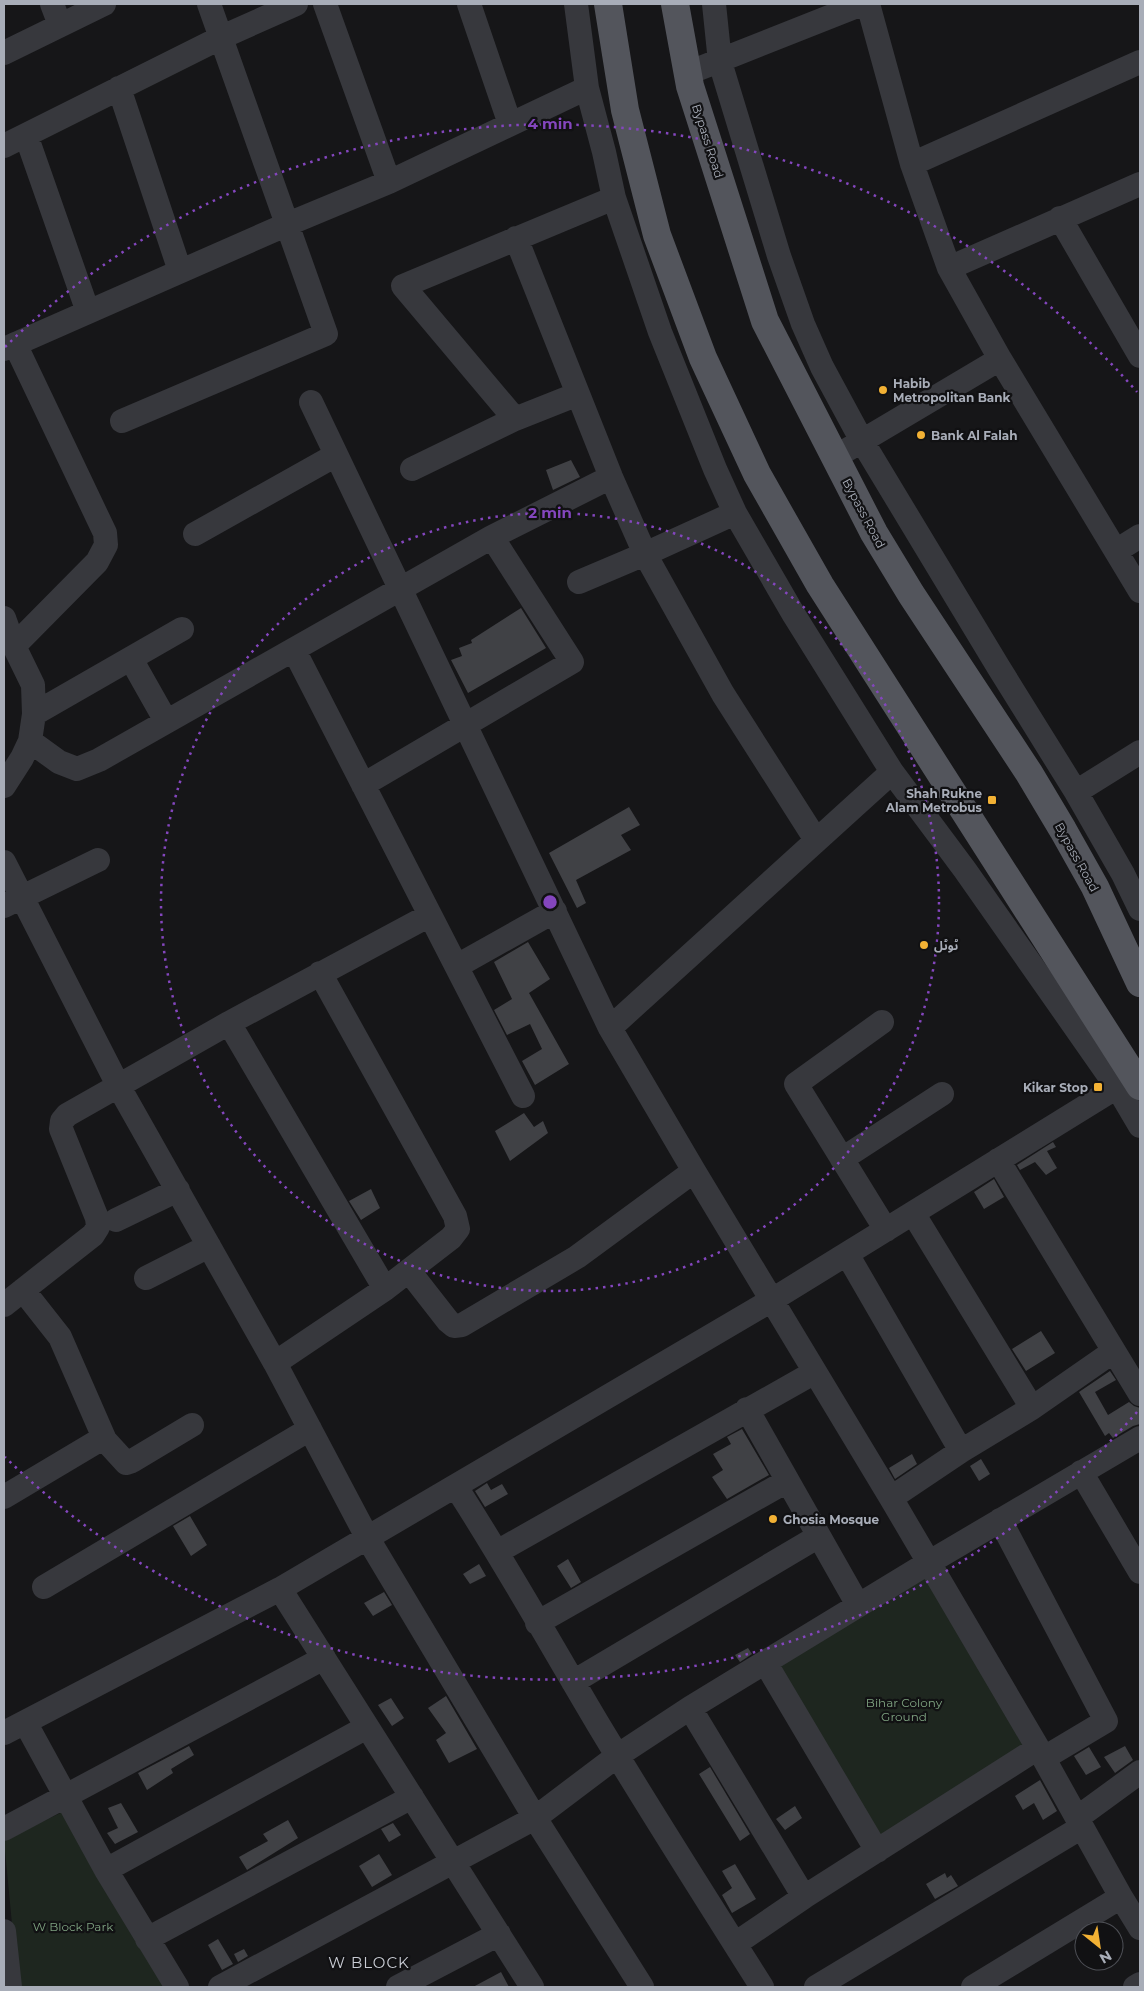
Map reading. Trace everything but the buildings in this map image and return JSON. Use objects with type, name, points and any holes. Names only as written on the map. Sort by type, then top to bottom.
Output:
[{"type":"main road","points":[[608,4],[625,110],[657,235],[703,358],[757,474],[820,585],[1128,1087]]},
{"type":"main road","name":"Bypass Road","points":[[675,4],[690,86],[766,321],[874,533],[911,594],[1023,764],[1063,830],[1095,887],[1140,983]]},
{"type":"street","points":[[4,53],[56,14],[104,4]]},
{"type":"street","points":[[122,421],[326,334],[209,4]]},
{"type":"street","points":[[4,146],[222,37],[296,4]]},
{"type":"street","points":[[324,4],[389,182]]},
{"type":"street","points":[[470,4],[510,124]]},
{"type":"street","points":[[576,4],[587,88],[614,198],[660,332],[715,469],[735,513],[794,615],[892,772],[1128,1087],[1140,1126]]},
{"type":"street","points":[[714,4],[720,62],[779,256],[803,324],[822,367],[862,441],[999,668],[1076,792],[1132,869],[1140,909]]},
{"type":"street","points":[[688,73],[720,62],[862,4]]},
{"type":"street","points":[[868,4],[912,164],[949,268],[1000,359],[1140,591]]},
{"type":"street","points":[[912,164],[1140,62]]},
{"type":"street","points":[[119,88],[180,271]]},
{"type":"street","points":[[14,646],[97,562],[106,545],[105,533],[9,346],[389,182],[587,88]]},
{"type":"street","points":[[26,135],[88,312]]},
{"type":"street","points":[[949,268],[1140,184]]},
{"type":"street","points":[[515,419],[403,286],[614,198]]},
{"type":"street","points":[[1060,218],[1140,356]]},
{"type":"street","points":[[516,238],[611,477],[646,554],[723,694],[816,840]]},
{"type":"street","points":[[835,457],[1000,359]]},
{"type":"street","points":[[412,469],[515,419],[578,394]]},
{"type":"street","points":[[312,402],[610,1028],[891,1498],[1080,1822],[1129,1898],[1140,1928]]},
{"type":"street","points":[[195,534],[336,455]]},
{"type":"street","points":[[30,742],[59,762],[77,768],[99,760],[492,537],[611,477]]},
{"type":"street","points":[[579,582],[735,513]]},
{"type":"street","points":[[1116,551],[1140,536]]},
{"type":"street","points":[[363,784],[572,662],[492,537]]},
{"type":"street","points":[[4,618],[14,646],[33,685],[34,714],[30,742],[4,786]]},
{"type":"street","points":[[34,714],[182,629]]},
{"type":"street","points":[[294,650],[523,1096]]},
{"type":"street","points":[[131,658],[166,722]]},
{"type":"street","points":[[1076,792],[1140,752]]},
{"type":"street","points":[[610,1028],[892,772]]},
{"type":"street","points":[[13,902],[98,860]]},
{"type":"street","points":[[4,862],[13,902],[275,1363],[367,1537],[536,1818],[642,1987]]},
{"type":"street","points":[[457,966],[555,911]]},
{"type":"street","points":[[4,1304],[93,1235],[98,1228],[97,1218],[61,1128],[62,1121],[67,1116],[229,1023],[430,915]]},
{"type":"street","points":[[275,1363],[385,1289],[451,1238],[458,1229],[456,1216],[320,973]]},
{"type":"street","points":[[882,1022],[796,1084],[886,1230]]},
{"type":"street","points":[[229,1023],[385,1289]]},
{"type":"street","points":[[4,1733],[280,1589],[772,1300],[998,1160],[1128,1087]]},
{"type":"street","points":[[842,1159],[942,1094]]},
{"type":"street","points":[[998,1160],[1140,1394]]},
{"type":"street","points":[[409,1271],[448,1321],[454,1326],[462,1325],[577,1257],[694,1171]]},
{"type":"street","points":[[116,1220],[178,1190]]},
{"type":"street","points":[[913,1213],[1032,1408]]},
{"type":"street","points":[[146,1278],[209,1246]]},
{"type":"street","points":[[847,1254],[961,1451]]},
{"type":"street","points":[[23,1290],[60,1337],[105,1440],[126,1463],[192,1425]]},
{"type":"street","points":[[891,1498],[961,1451],[1032,1408],[1114,1351]]},
{"type":"street","points":[[497,1552],[814,1372]]},
{"type":"street","points":[[747,1409],[858,1606]]},
{"type":"street","points":[[44,1587],[310,1429]]},
{"type":"street","points":[[220,1987],[536,1818],[617,1756],[690,1708],[928,1563],[1140,1438]]},
{"type":"street","points":[[4,1497],[98,1441],[105,1440]]},
{"type":"street","points":[[1081,1472],[1140,1572]]},
{"type":"street","points":[[537,1622],[786,1481]]},
{"type":"street","points":[[456,1487],[497,1552],[617,1756],[762,1987]]},
{"type":"street","points":[[735,1944],[804,1897],[877,1851],[1041,1753],[1106,1721],[1000,1520]]},
{"type":"street","points":[[573,1682],[819,1536]]},
{"type":"street","points":[[280,1589],[532,1987]]},
{"type":"street","points":[[4,1829],[324,1658]]},
{"type":"street","points":[[765,1662],[877,1851]]},
{"type":"street","points":[[690,1708],[804,1897]]},
{"type":"street","points":[[25,1722],[106,1870],[177,1987]]},
{"type":"street","points":[[106,1870],[368,1727]]},
{"type":"street","points":[[816,1987],[1080,1822],[1140,1772]]},
{"type":"street","points":[[147,1939],[412,1797]]},
{"type":"street","points":[[973,1987],[1129,1898]]},
{"type":"street","points":[[4,1931],[10,1987]]},
{"type":"street","points":[[398,1987],[498,1934]]},
{"type":"street","points":[[1135,1987],[1140,1984]]},
{"type":"green space","name":"Bihar Colony Ground","points":[[932,1573],[1038,1748],[878,1850],[769,1669]]},
{"type":"green space","name":"W Block Park","points":[[73,1807],[180,1987],[18,1987],[4,1840]]},
{"type":"place","name":"Habib Metropolitan Bank","points":[[883,390]]},
{"type":"place","name":"Bank Al Falah","points":[[921,435]]},
{"type":"place","name":"Shah Rukne Alam Metrobus","points":[[992,800]]},
{"type":"place","name":"ٹوٹل","points":[[924,945]]},
{"type":"place","name":"Kikar Stop","points":[[1098,1087]]},
{"type":"place","name":"Ghosia Mosque","points":[[773,1519]]},
{"type":"district","name":"W BLOCK","points":[[369,1962]]}]
